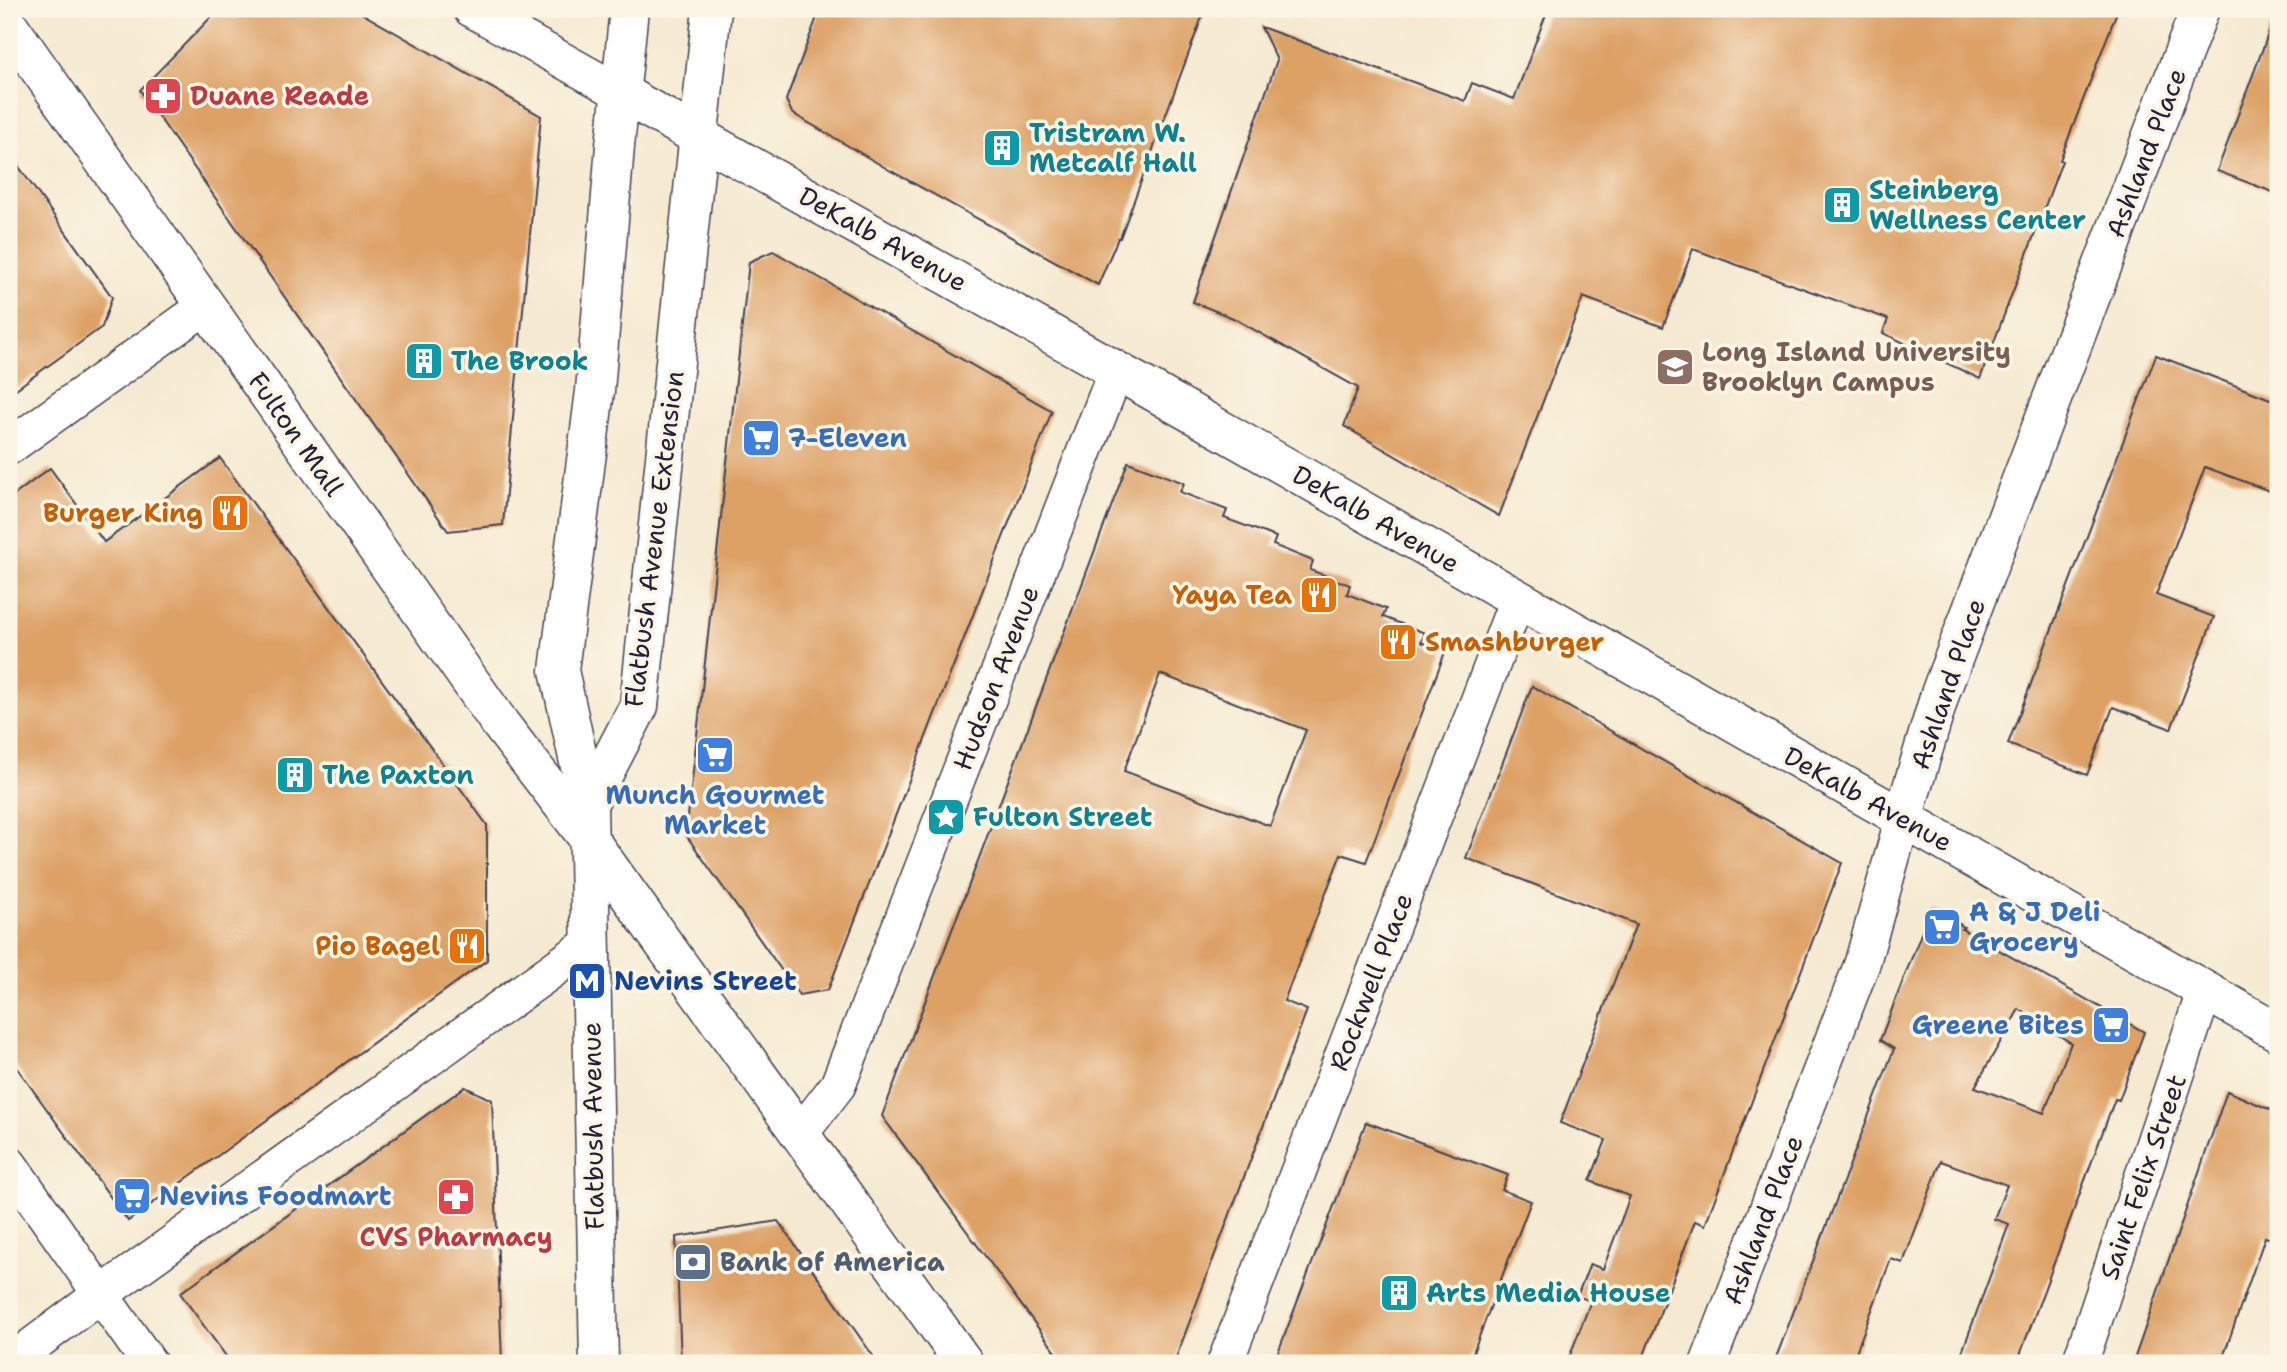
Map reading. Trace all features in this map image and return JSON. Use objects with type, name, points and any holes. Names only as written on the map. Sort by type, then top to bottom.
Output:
[{"type":"main road","points":[[629,9],[594,391],[559,670],[588,821],[801,1133],[964,1363]]},
{"type":"main road","name":"Flatbush Avenue Extension","points":[[588,821],[639,706],[712,9]]},
{"type":"main road","name":"Ashland Place","points":[[1903,818],[1941,691],[2200,9]]},
{"type":"main road","name":"Fulton Mall","points":[[9,26],[494,714],[588,821]]},
{"type":"main road","name":"DeKalb Avenue","points":[[621,93],[1116,371],[2278,1032]]},
{"type":"main road","name":"Flatbush Avenue","points":[[588,821],[598,1363]]},
{"type":"street","name":"DeKalb Avenue","points":[[471,9],[621,93]]},
{"type":"street","points":[[9,447],[206,306]]},
{"type":"street","name":"Hudson Avenue","points":[[801,1133],[838,1085],[1116,371]]},
{"type":"street","name":"Rockwell Place","points":[[1224,1363],[1517,600]]},
{"type":"street","name":"Ashland Place","points":[[1708,1363],[1862,964],[1903,818]]},
{"type":"street","points":[[9,1363],[589,944]]},
{"type":"street","name":"Saint Felix Street","points":[[2080,1363],[2205,990]]},
{"type":"street","points":[[9,1164],[149,1363]]},
{"type":"building","name":"The Brook","points":[[219,9],[354,9],[541,116],[503,525],[448,531],[140,90]]},
{"type":"building","name":"Tristram W. Metcalf Hall","points":[[820,9],[1205,9],[1120,238],[1098,285],[792,113],[786,100]]},
{"type":"building","points":[[1548,9],[2118,9],[1980,379],[1883,333],[1888,319],[1693,249],[1663,327],[1583,297],[1499,516],[1344,426],[1358,388],[1233,318],[1193,302],[1277,60],[1261,27],[1465,101],[1472,83],[1514,99]]},
{"type":"building","points":[[2275,16],[2278,16],[2278,194],[2217,171]]},
{"type":"building","points":[[9,153],[112,297],[102,327],[9,394]]},
{"type":"building","points":[[773,251],[1052,411],[828,990],[799,995],[686,835],[749,262]]},
{"type":"building","points":[[2156,355],[2278,402],[2278,494],[2205,467],[2156,595],[2214,617],[2171,729],[2113,707],[2087,775],[2008,744]]},
{"type":"building","points":[[220,458],[487,825],[487,960],[128,1221],[9,1057],[9,499],[50,468],[104,542]]},
{"type":"building","points":[[1128,462],[1184,483],[1180,492],[1227,510],[1224,518],[1276,537],[1273,545],[1313,561],[1310,570],[1350,585],[1347,594],[1386,609],[1383,617],[1425,633],[1421,642],[1445,652],[1366,862],[1341,854],[1284,1001],[1307,1010],[1174,1363],[1064,1363],[882,1116]],"holes":[[[1160,674],[1306,730],[1270,826],[1124,771]]]},
{"type":"building","points":[[1532,686],[1842,863],[1705,1225],[1695,1221],[1641,1363],[1567,1363],[1591,1301],[1577,1296],[1590,1264],[1603,1269],[1630,1196],[1590,1181],[1606,1140],[1560,1123],[1636,924],[1466,858]]},
{"type":"building","points":[[1931,908],[1964,927],[1962,929],[2144,1032],[2119,1100],[2115,1099],[2017,1363],[1985,1363],[1961,1355],[2009,1224],[1994,1219],[2007,1185],[1941,1161],[1903,1263],[1891,1259],[1852,1363],[1774,1363],[1894,1049],[1880,1040]],"holes":[[[2019,1009],[2071,1043],[2044,1113],[1975,1087]]]},
{"type":"building","points":[[465,1087],[492,1100],[502,1363],[231,1363],[180,1293]]},
{"type":"building","points":[[2227,1091],[2278,1113],[2278,1222],[2272,1239],[2265,1237],[2221,1363],[2133,1363]]},
{"type":"building","name":"Arts Media House","points":[[1366,1122],[1508,1175],[1502,1190],[1531,1201],[1469,1363],[1274,1363]]},
{"type":"building","points":[[778,1221],[878,1363],[681,1363],[676,1237]]},
{"type":"place","name":"Duane Reade","points":[[163,96]]},
{"type":"place","name":"Tristram W. Metcalf Hall","points":[[1002,148]]},
{"type":"place","name":"Steinberg Wellness Center","points":[[1842,205]]},
{"type":"place","name":"The Brook","points":[[424,361]]},
{"type":"place","name":"Long Island University Brooklyn Campus","points":[[1675,367]]},
{"type":"place","name":"7-Eleven","points":[[761,438]]},
{"type":"place","name":"Burger King","points":[[230,513]]},
{"type":"place","name":"Yaya Tea","points":[[1319,595]]},
{"type":"place","name":"Smashburger","points":[[1398,642]]},
{"type":"place","name":"Munch Gourmet Market","points":[[715,755]]},
{"type":"place","name":"The Paxton","points":[[295,775]]},
{"type":"place","name":"Fulton Street","points":[[946,817]]},
{"type":"place","name":"A & J Deli Grocery","points":[[1942,927]]},
{"type":"place","name":"Pio Bagel","points":[[467,946]]},
{"type":"place","name":"Nevins Street","points":[[587,981]]},
{"type":"place","name":"Greene Bites","points":[[2111,1025]]},
{"type":"place","name":"Nevins Foodmart","points":[[132,1196]]},
{"type":"place","name":"CVS Pharmacy","points":[[456,1197]]},
{"type":"place","name":"Bank of America","points":[[693,1262]]},
{"type":"place","name":"Arts Media House","points":[[1399,1293]]}]
